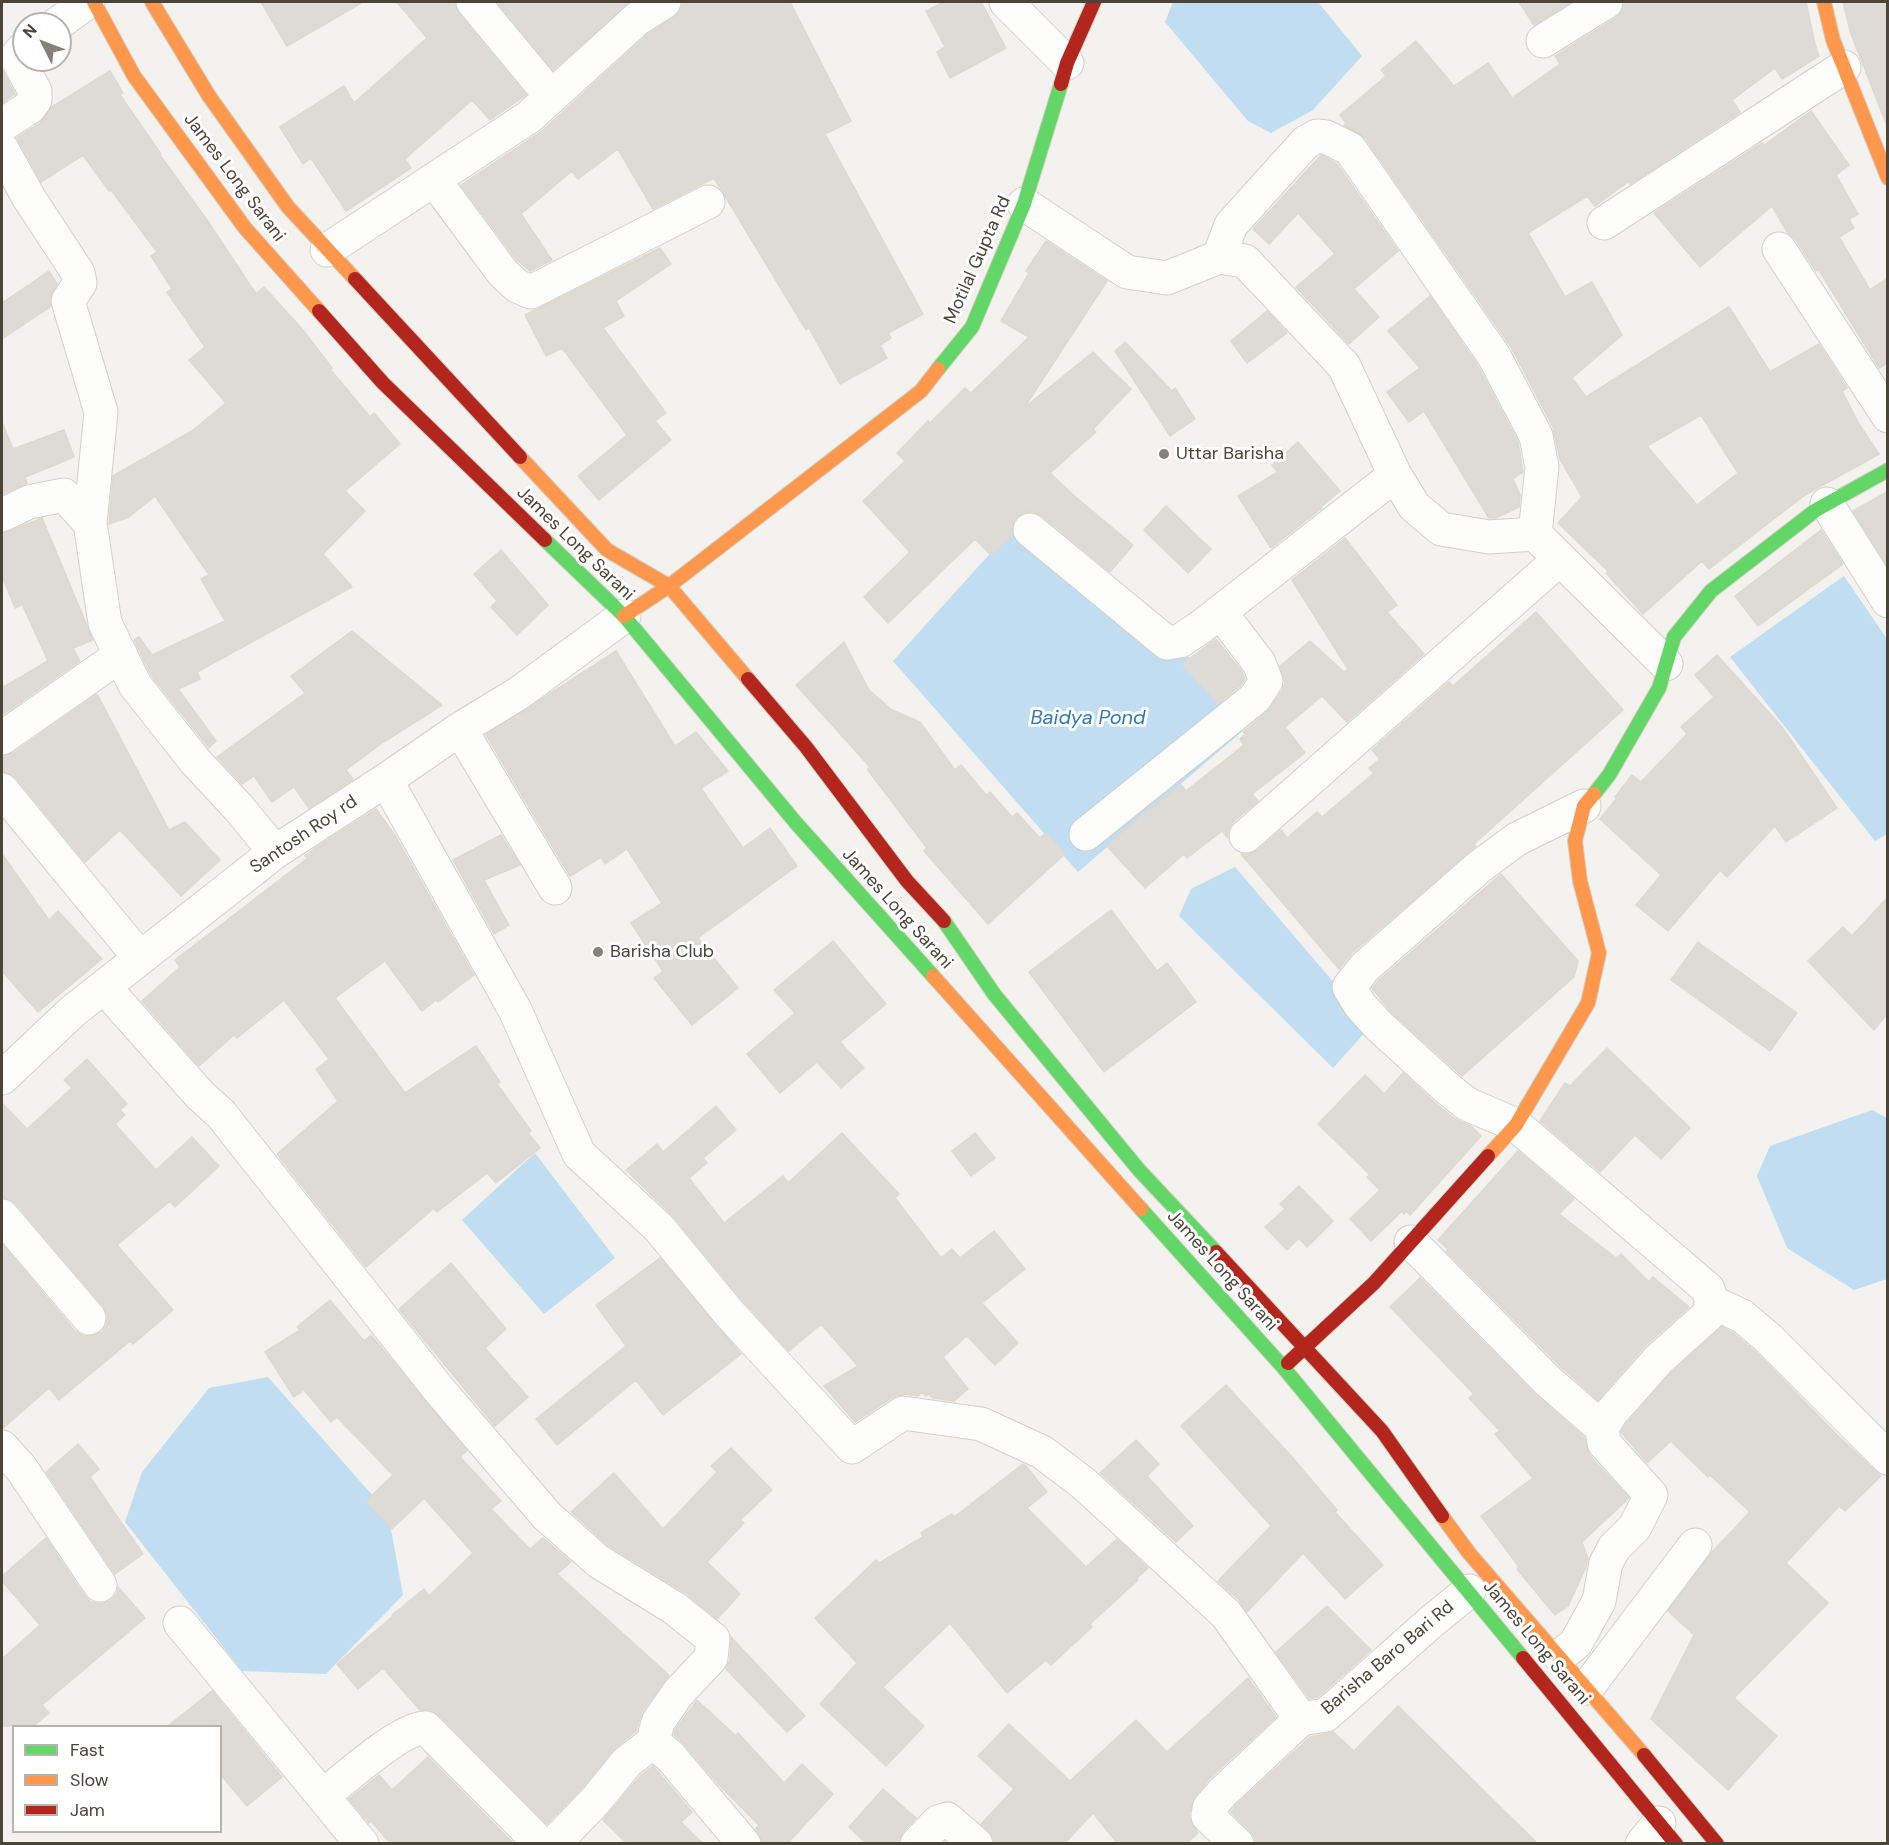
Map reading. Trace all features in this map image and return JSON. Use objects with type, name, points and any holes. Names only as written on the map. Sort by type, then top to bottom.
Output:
[{"type":"main road","name":"James Long Sarani","points":[[94,2],[134,76],[244,228],[383,383],[624,616],[796,823],[1283,1366],[1469,1591],[1659,1837]]},
{"type":"main road","points":[[152,2],[208,96],[288,207],[607,550],[669,586],[806,747],[907,881],[943,920],[994,994],[1139,1170],[1382,1431],[1469,1553],[1560,1656],[1717,1844]]},
{"type":"main road","name":"Motilal Gupta Rd","points":[[624,616],[669,586],[921,391],[972,327],[1024,204],[1067,63],[1094,2]]},
{"type":"main road","points":[[1824,2],[1833,40],[1887,178]]},
{"type":"main road","points":[[1283,1366],[1374,1283],[1516,1125],[1588,1003],[1599,953],[1580,881],[1575,841],[1584,806],[1609,775],[1659,688],[1674,637],[1711,591],[1816,510],[1887,470]]},
{"type":"main road","points":[[1201,1274],[1221,1257]]},
{"type":"street","points":[[72,13],[88,2]]},
{"type":"street","points":[[473,2],[551,96]]},
{"type":"street","points":[[327,250],[529,117],[637,19],[664,2]]},
{"type":"street","points":[[1006,2],[1067,63]]},
{"type":"street","points":[[1544,41],[1606,2]]},
{"type":"street","points":[[1604,223],[1844,67]]},
{"type":"street","points":[[2,125],[30,107],[35,100],[34,91],[24,72]]},
{"type":"street","points":[[1219,257],[1231,225],[1306,142],[1317,136],[1326,137],[1350,149],[1494,356],[1536,436],[1542,467],[1535,534]]},
{"type":"street","points":[[2,149],[29,198],[78,273],[80,283],[68,302],[101,412],[90,523],[105,623],[135,684],[195,761],[238,807],[275,852]]},
{"type":"street","points":[[435,181],[503,273],[517,286],[531,292],[708,202]]},
{"type":"street","points":[[1024,204],[1127,272],[1167,278],[1219,257],[1245,261],[1344,366],[1395,475],[1414,506],[1441,529],[1490,537],[1535,534],[1666,664]]},
{"type":"street","points":[[1779,249],[1887,416]]},
{"type":"street","points":[[1030,530],[1167,643],[1180,641],[1220,612],[1395,475]]},
{"type":"street","points":[[2,515],[29,502],[64,495],[90,523]]},
{"type":"street","points":[[1827,504],[1887,601]]},
{"type":"street","points":[[1246,836],[1560,559]]},
{"type":"street","points":[[1086,834],[1255,698],[1266,681],[1259,663],[1220,612]]},
{"type":"street","name":"Santosh Roy rd","points":[[2,1078],[73,1011],[275,852],[460,729],[519,693],[624,616]]},
{"type":"street","points":[[2,738],[121,655]]},
{"type":"street","points":[[460,729],[555,888]]},
{"type":"street","points":[[386,780],[515,1010],[579,1154],[659,1228],[729,1313],[852,1447],[903,1413],[981,1424],[1042,1452],[1083,1483],[1226,1614],[1301,1719]]},
{"type":"street","points":[[2,790],[140,958]]},
{"type":"street","points":[[1560,1656],[1576,1643],[1599,1601],[1606,1563],[1614,1548],[1635,1527],[1651,1495],[1604,1443],[1602,1428],[1611,1413],[1659,1359],[1708,1315],[1712,1302],[1708,1289],[1516,1125],[1467,1104],[1448,1089],[1378,1025],[1359,1005],[1349,987],[1365,967],[1479,867],[1518,839],[1584,806]]},
{"type":"street","points":[[104,987],[221,1114],[440,1391],[547,1516],[598,1561],[674,1608],[713,1639],[711,1658],[671,1703],[658,1722],[653,1742],[627,1762],[596,1800],[554,1844]]},
{"type":"street","points":[[2,1216],[89,1318]]},
{"type":"street","points":[[1411,1242],[1548,1382],[1602,1428]]},
{"type":"street","points":[[1712,1302],[1742,1316],[1768,1338],[1887,1458]]},
{"type":"street","points":[[2,1447],[21,1468],[100,1585]]},
{"type":"street","points":[[1587,1688],[1695,1545]]},
{"type":"street","name":"Barisha Baro Bari Rd","points":[[1237,1844],[1208,1816],[1209,1808],[1301,1719],[1326,1715],[1469,1591]]},
{"type":"street","points":[[180,1623],[362,1844]]},
{"type":"street","points":[[322,1796],[402,1735],[419,1727],[426,1728],[541,1844]]},
{"type":"street","points":[[653,1742],[670,1756],[744,1844]]},
{"type":"street","points":[[917,1844],[938,1822],[947,1819],[976,1844]]},
{"type":"water","points":[[1173,2],[1318,2],[1362,56],[1313,110],[1271,133],[1248,121],[1165,22]]},
{"type":"water","name":"Baidya Pond","points":[[1013,528],[1198,664],[1245,729],[1078,872],[893,661]]},
{"type":"water","points":[[1844,576],[1887,639],[1887,834],[1875,841],[1730,657]]},
{"type":"water","points":[[1235,867],[1371,1026],[1333,1068],[1179,916],[1191,889]]},
{"type":"water","points":[[1872,1110],[1887,1118],[1887,1279],[1854,1290],[1787,1248],[1757,1176],[1770,1146]]},
{"type":"water","points":[[535,1153],[615,1258],[544,1314],[462,1220]]},
{"type":"water","points":[[268,1377],[388,1513],[403,1595],[326,1674],[242,1671],[125,1522],[142,1472],[209,1388]]},
{"type":"building","points":[[261,2],[363,2],[287,46]]},
{"type":"building","points":[[397,2],[455,2],[459,14],[526,95],[490,120],[472,100],[405,159],[411,168],[346,211],[311,158],[303,164],[280,127],[344,86],[354,103],[427,38]]},
{"type":"building","points":[[497,2],[630,2],[553,70]]},
{"type":"building","points":[[683,2],[790,2],[851,121],[825,134],[923,314],[888,333],[891,338],[880,345],[887,358],[840,384],[809,328],[806,330],[714,178],[653,209],[618,149],[578,179],[572,171],[521,214],[552,260],[530,271],[517,260],[461,185],[542,131],[648,34],[674,17],[681,10]]},
{"type":"building","points":[[944,2],[981,2],[1006,48],[950,78],[937,52],[945,47],[926,11]]},
{"type":"building","points":[[1519,2],[1571,2],[1534,25]]},
{"type":"building","points":[[1625,2],[1806,2],[1819,56],[1782,79],[1775,68],[1732,100],[1740,112],[1630,184],[1628,182],[1595,206],[1587,196],[1528,233],[1565,297],[1592,282],[1622,335],[1572,378],[1586,397],[1729,307],[1770,372],[1819,344],[1847,388],[1842,391],[1859,424],[1879,454],[1805,495],[1709,569],[1702,561],[1643,614],[1606,573],[1608,571],[1558,523],[1582,497],[1560,459],[1553,427],[1511,347],[1365,138],[1344,125],[1346,123],[1340,115],[1386,76],[1381,70],[1416,41],[1454,86],[1488,63],[1512,98],[1560,64],[1555,56],[1616,18]],"holes":[[[1701,415],[1738,473],[1697,505],[1647,446]]]},
{"type":"building","points":[[1843,2],[1887,2],[1887,126],[1851,34]]},
{"type":"building","points":[[2,69],[15,94],[2,103]]},
{"type":"building","points":[[110,71],[123,93],[120,95],[256,294],[264,287],[303,330],[332,368],[330,369],[370,417],[374,413],[400,444],[345,491],[365,511],[323,554],[352,587],[197,672],[200,679],[178,689],[216,741],[209,748],[151,675],[134,640],[139,637],[152,655],[225,621],[201,579],[209,575],[155,496],[129,517],[109,523],[113,476],[192,431],[226,403],[189,360],[205,347],[167,292],[172,289],[151,256],[157,252],[111,190],[109,191],[83,155],[41,182],[17,138],[40,123],[52,107]]},
{"type":"building","points":[[1811,111],[1849,165],[1836,175],[1858,214],[1849,219],[1854,228],[1839,237],[1870,290],[1887,279],[1887,363],[1879,368],[1819,270],[1816,271],[1795,239],[1787,232],[1772,206],[1700,267],[1654,213],[1762,143],[1764,145]]},
{"type":"building","points":[[1321,155],[1337,164],[1398,251],[1354,289],[1379,317],[1349,344],[1296,287],[1335,254],[1298,213],[1269,244],[1253,229]]},
{"type":"building","points":[[1046,241],[1107,281],[1024,408],[1093,352],[1131,389],[1093,429],[1096,432],[1050,473],[1133,545],[1110,572],[1042,516],[1034,512],[1024,512],[1015,519],[1012,535],[991,555],[975,539],[888,623],[864,597],[910,552],[863,501],[905,461],[897,453],[928,421],[930,423],[965,388],[971,393],[1029,337],[1001,321],[1029,273],[1026,271]]},
{"type":"building","points":[[660,248],[671,264],[616,301],[624,316],[603,328],[666,413],[655,421],[671,440],[599,500],[578,476],[627,435],[562,348],[546,356],[525,315]]},
{"type":"building","points":[[49,271],[57,284],[50,298],[50,307],[2,339],[2,303]]},
{"type":"building","points":[[1430,296],[1478,366],[1518,442],[1523,472],[1513,479],[1520,495],[1519,507],[1495,518],[1489,518],[1424,411],[1409,422],[1387,392],[1420,368],[1388,331]]},
{"type":"building","points":[[1267,311],[1287,333],[1247,363],[1231,341]]},
{"type":"building","points":[[1125,342],[1172,391],[1175,388],[1195,419],[1170,436],[1115,351]]},
{"type":"building","points":[[2,422],[13,449],[64,430],[74,457],[25,477],[27,483],[2,494]]},
{"type":"building","points":[[1298,442],[1340,491],[1271,548],[1238,496],[1278,472],[1272,465]]},
{"type":"building","points":[[1887,492],[1887,565],[1853,511]]},
{"type":"building","points":[[1166,506],[1211,549],[1188,573],[1144,530]]},
{"type":"building","points":[[42,518],[93,640],[73,648],[80,661],[2,715],[2,688],[48,661],[22,604],[15,608],[2,576],[2,534]]},
{"type":"building","points":[[1821,530],[1843,564],[1758,626],[1735,596]]},
{"type":"building","points":[[1345,538],[1397,605],[1387,612],[1424,654],[1347,722],[1322,696],[1285,727],[1305,753],[1252,794],[1258,801],[1233,822],[1228,830],[1228,838],[1222,831],[1187,858],[1184,854],[1145,888],[1107,846],[1144,813],[1181,785],[1186,791],[1244,745],[1240,739],[1246,734],[1243,732],[1267,712],[1282,691],[1285,682],[1280,666],[1310,641],[1344,672],[1348,669],[1292,580]]},
{"type":"building","points":[[501,550],[548,605],[517,635],[491,607],[497,601],[474,574]]},
{"type":"building","points":[[1536,612],[1623,710],[1474,844],[1476,846],[1352,953],[1339,969],[1241,854],[1250,854],[1258,850],[1281,830],[1287,838],[1317,812],[1322,817],[1374,773],[1369,768],[1380,759],[1372,750],[1449,682],[1453,686]]},
{"type":"building","points":[[352,631],[442,705],[382,743],[346,770],[353,779],[309,808],[294,787],[272,802],[254,776],[242,784],[217,757],[305,693],[291,676]]},
{"type":"building","points":[[1216,639],[1245,679],[1218,704],[1182,664]]},
{"type":"building","points":[[844,642],[869,690],[892,710],[920,722],[955,770],[961,765],[986,795],[990,792],[1012,817],[1017,813],[1040,838],[1046,833],[1065,854],[988,924],[924,851],[927,848],[867,769],[870,767],[796,685]]},
{"type":"building","points":[[616,651],[675,746],[696,732],[728,771],[701,788],[743,848],[770,828],[797,866],[698,938],[738,988],[692,1025],[654,978],[663,971],[631,923],[662,903],[627,849],[605,864],[601,857],[570,876],[486,735]]},
{"type":"building","points":[[1717,655],[1782,727],[1837,808],[1786,842],[1775,826],[1727,877],[1720,870],[1668,931],[1636,905],[1661,875],[1600,819],[1632,775],[1641,782],[1687,734],[1681,727],[1714,697],[1695,675]]},
{"type":"building","points":[[97,694],[169,830],[185,822],[220,860],[181,896],[120,830],[85,862],[16,778],[9,773],[2,772],[2,756],[13,753]]},
{"type":"building","points":[[376,809],[396,837],[474,975],[422,1011],[385,961],[335,998],[405,1093],[476,1046],[500,1082],[497,1084],[531,1131],[528,1133],[540,1148],[496,1183],[487,1173],[437,1212],[434,1208],[366,1267],[277,1154],[338,1101],[316,1069],[329,1059],[284,1000],[237,1038],[234,1035],[199,1066],[142,1001],[180,967],[175,960],[308,858],[305,856],[314,849]]},
{"type":"building","points":[[501,835],[520,865],[484,880],[509,925],[494,934],[453,860]]},
{"type":"building","points":[[2,854],[49,920],[58,911],[102,959],[38,1012],[2,971]]},
{"type":"building","points":[[1501,874],[1578,961],[1574,977],[1462,1076],[1391,1012],[1372,988]]},
{"type":"building","points":[[1887,898],[1887,1014],[1874,1030],[1808,961],[1843,927],[1852,936]]},
{"type":"building","points":[[1111,910],[1157,971],[1167,963],[1196,1002],[1104,1072],[1029,972]]},
{"type":"building","points":[[833,941],[886,1004],[840,1042],[864,1068],[841,1088],[817,1062],[780,1093],[747,1054],[795,1013],[774,990]]},
{"type":"building","points":[[1698,942],[1797,1013],[1770,1051],[1671,980]]},
{"type":"building","points":[[1607,1048],[1690,1128],[1661,1159],[1635,1135],[1600,1172],[1540,1121],[1565,1083],[1570,1086]]},
{"type":"building","points":[[87,1059],[127,1104],[120,1110],[125,1115],[115,1124],[156,1170],[192,1137],[219,1166],[175,1207],[170,1201],[117,1245],[173,1310],[133,1344],[130,1341],[59,1400],[49,1388],[2,1429],[2,1244],[75,1331],[83,1336],[93,1336],[102,1332],[107,1324],[107,1314],[103,1306],[16,1204],[9,1199],[2,1198],[2,1103],[27,1129],[72,1088],[64,1080]]},
{"type":"building","points":[[1403,1073],[1436,1104],[1455,1119],[1471,1126],[1481,1136],[1410,1215],[1402,1211],[1371,1241],[1350,1219],[1380,1190],[1367,1177],[1370,1175],[1318,1124],[1365,1075],[1384,1094]]},
{"type":"building","points":[[716,1106],[736,1130],[703,1158],[707,1163],[689,1178],[724,1223],[783,1176],[788,1183],[842,1133],[899,1194],[895,1198],[941,1258],[952,1249],[960,1258],[994,1231],[1025,1269],[982,1303],[1018,1343],[995,1365],[967,1336],[943,1357],[968,1389],[954,1401],[933,1398],[929,1394],[926,1396],[922,1393],[917,1396],[905,1394],[893,1397],[855,1422],[824,1386],[858,1366],[821,1324],[789,1351],[743,1301],[673,1216],[626,1170],[657,1144],[663,1152]]},
{"type":"building","points":[[975,1133],[995,1158],[971,1176],[952,1151]]},
{"type":"building","points":[[1518,1151],[1574,1199],[1559,1214],[1616,1258],[1621,1254],[1649,1282],[1653,1277],[1689,1307],[1645,1346],[1598,1400],[1561,1367],[1446,1251],[1448,1249],[1438,1240]]},
{"type":"building","points":[[1299,1186],[1333,1221],[1307,1247],[1299,1238],[1287,1250],[1265,1227],[1285,1209],[1280,1204]]},
{"type":"building","points":[[660,1258],[741,1354],[663,1415],[636,1380],[557,1445],[536,1419],[626,1346],[596,1305]]},
{"type":"building","points":[[451,1263],[506,1329],[485,1348],[528,1397],[495,1426],[399,1309]]},
{"type":"building","points":[[1420,1278],[1535,1394],[1584,1437],[1590,1456],[1629,1498],[1582,1542],[1588,1559],[1586,1567],[1568,1606],[1555,1615],[1517,1569],[1519,1567],[1481,1516],[1533,1478],[1495,1434],[1500,1431],[1469,1398],[1474,1394],[1390,1307]]},
{"type":"building","points":[[330,1300],[364,1341],[371,1335],[467,1451],[460,1457],[501,1501],[491,1509],[530,1549],[543,1538],[571,1562],[557,1574],[669,1675],[642,1712],[636,1731],[613,1750],[582,1788],[547,1824],[439,1715],[431,1710],[420,1710],[383,1668],[358,1689],[337,1664],[424,1589],[429,1596],[473,1553],[424,1498],[392,1529],[366,1501],[393,1475],[337,1417],[331,1422],[304,1390],[294,1397],[265,1352],[300,1330],[297,1327]]},
{"type":"building","points":[[1722,1327],[1732,1332],[1759,1355],[1837,1435],[1881,1476],[1845,1511],[1839,1506],[1786,1563],[1828,1603],[1734,1698],[1777,1736],[1728,1790],[1651,1719],[1694,1635],[1668,1611],[1712,1552],[1750,1512],[1710,1475],[1708,1477],[1671,1441],[1647,1463],[1621,1432],[1672,1372]]},
{"type":"building","points":[[1226,1385],[1292,1457],[1337,1510],[1335,1512],[1383,1565],[1345,1599],[1303,1553],[1247,1612],[1239,1600],[1218,1581],[1271,1526],[1181,1426]]},
{"type":"building","points":[[1136,1440],[1159,1464],[1147,1476],[1193,1526],[1176,1542],[1100,1473]]},
{"type":"building","points":[[78,1444],[99,1469],[90,1477],[143,1554],[115,1574],[46,1472]]},
{"type":"building","points":[[731,1448],[772,1490],[740,1520],[744,1523],[707,1562],[740,1594],[717,1619],[684,1592],[609,1546],[571,1512],[614,1473],[663,1529],[717,1472],[711,1466]]},
{"type":"building","points":[[1023,1464],[1047,1492],[1027,1508],[1086,1567],[1117,1539],[1148,1568],[1090,1624],[1092,1627],[1051,1665],[1046,1660],[1007,1693],[950,1623],[883,1687],[924,1726],[886,1766],[820,1704],[857,1663],[815,1618],[876,1560],[879,1563],[923,1537],[921,1533],[952,1514],[954,1517]]},
{"type":"building","points":[[46,1538],[91,1602],[101,1604],[110,1601],[117,1594],[118,1587],[145,1618],[42,1705],[49,1713],[35,1725],[2,1726],[2,1659],[40,1625],[2,1581],[2,1576]]},
{"type":"building","points":[[1327,1606],[1371,1650],[1318,1697],[1310,1699],[1276,1652]]},
{"type":"building","points":[[731,1637],[805,1716],[787,1732],[726,1669],[730,1660]]},
{"type":"building","points":[[1248,1678],[1276,1717],[1210,1778],[1195,1796],[1189,1814],[1191,1823],[1198,1833],[1186,1844],[1118,1844],[1093,1813],[1064,1844],[994,1844],[993,1837],[981,1824],[1014,1789],[978,1756],[1009,1724],[1070,1781],[1136,1720],[1167,1752]]},
{"type":"building","points":[[212,1691],[282,1777],[247,1806],[222,1776],[222,1725],[169,1725]]},
{"type":"building","points":[[697,1700],[736,1736],[738,1733],[784,1783],[802,1764],[833,1794],[787,1844],[762,1844],[756,1829],[759,1825],[674,1735],[675,1730]]},
{"type":"building","points":[[1398,1706],[1538,1844],[1255,1844],[1255,1838],[1250,1831],[1231,1812],[1236,1805],[1310,1737],[1333,1732],[1354,1751]]},
{"type":"building","points":[[428,1757],[514,1844],[391,1844],[349,1799],[379,1775],[392,1790]]},
{"type":"building","points":[[653,1766],[692,1812],[681,1822],[703,1844],[627,1844],[603,1820],[640,1776]]},
{"type":"building","points":[[883,1789],[916,1818],[903,1832],[899,1844],[867,1844],[849,1827]]},
{"type":"traffic: fast","points":[[938,369],[972,327],[1024,204],[1061,84]]},
{"type":"traffic: fast","points":[[1594,794],[1609,775],[1659,688],[1674,637],[1711,591],[1816,510],[1888,470]]},
{"type":"traffic: fast","points":[[545,540],[624,616],[796,823],[933,976]]},
{"type":"traffic: fast","points":[[944,921],[994,994],[1139,1170],[1216,1252]]},
{"type":"traffic: fast","points":[[1141,1209],[1283,1367],[1523,1658]]},
{"type":"traffic: slow","points":[[94,2],[134,76],[245,228],[319,311]]},
{"type":"traffic: slow","points":[[152,2],[209,96],[288,207],[355,279]]},
{"type":"traffic: slow","points":[[1824,2],[1833,40],[1888,178]]},
{"type":"traffic: slow","points":[[624,616],[669,586],[921,391],[938,369]]},
{"type":"traffic: slow","points":[[520,457],[607,550],[669,586],[748,679]]},
{"type":"traffic: slow","points":[[1488,1156],[1516,1125],[1588,1003],[1599,953],[1580,881],[1575,841],[1584,806],[1594,794]]},
{"type":"traffic: slow","points":[[933,976],[1141,1209]]},
{"type":"traffic: slow","points":[[1442,1516],[1469,1553],[1644,1755]]},
{"type":"traffic: jam","points":[[1061,84],[1067,63],[1094,2]]},
{"type":"traffic: jam","points":[[355,279],[520,457]]},
{"type":"traffic: jam","points":[[319,311],[383,383],[545,540]]},
{"type":"traffic: jam","points":[[748,679],[806,747],[907,881],[944,921]]},
{"type":"traffic: jam","points":[[1288,1363],[1374,1283],[1488,1156]]},
{"type":"traffic: jam","points":[[1216,1252],[1382,1431],[1442,1516]]},
{"type":"traffic: jam","points":[[1523,1658],[1676,1844]]},
{"type":"traffic: jam","points":[[1644,1755],[1717,1844]]},
{"type":"place","name":"Uttar Barisha","points":[[1164,454]]},
{"type":"place","name":"Barisha Club","points":[[598,952]]}]
